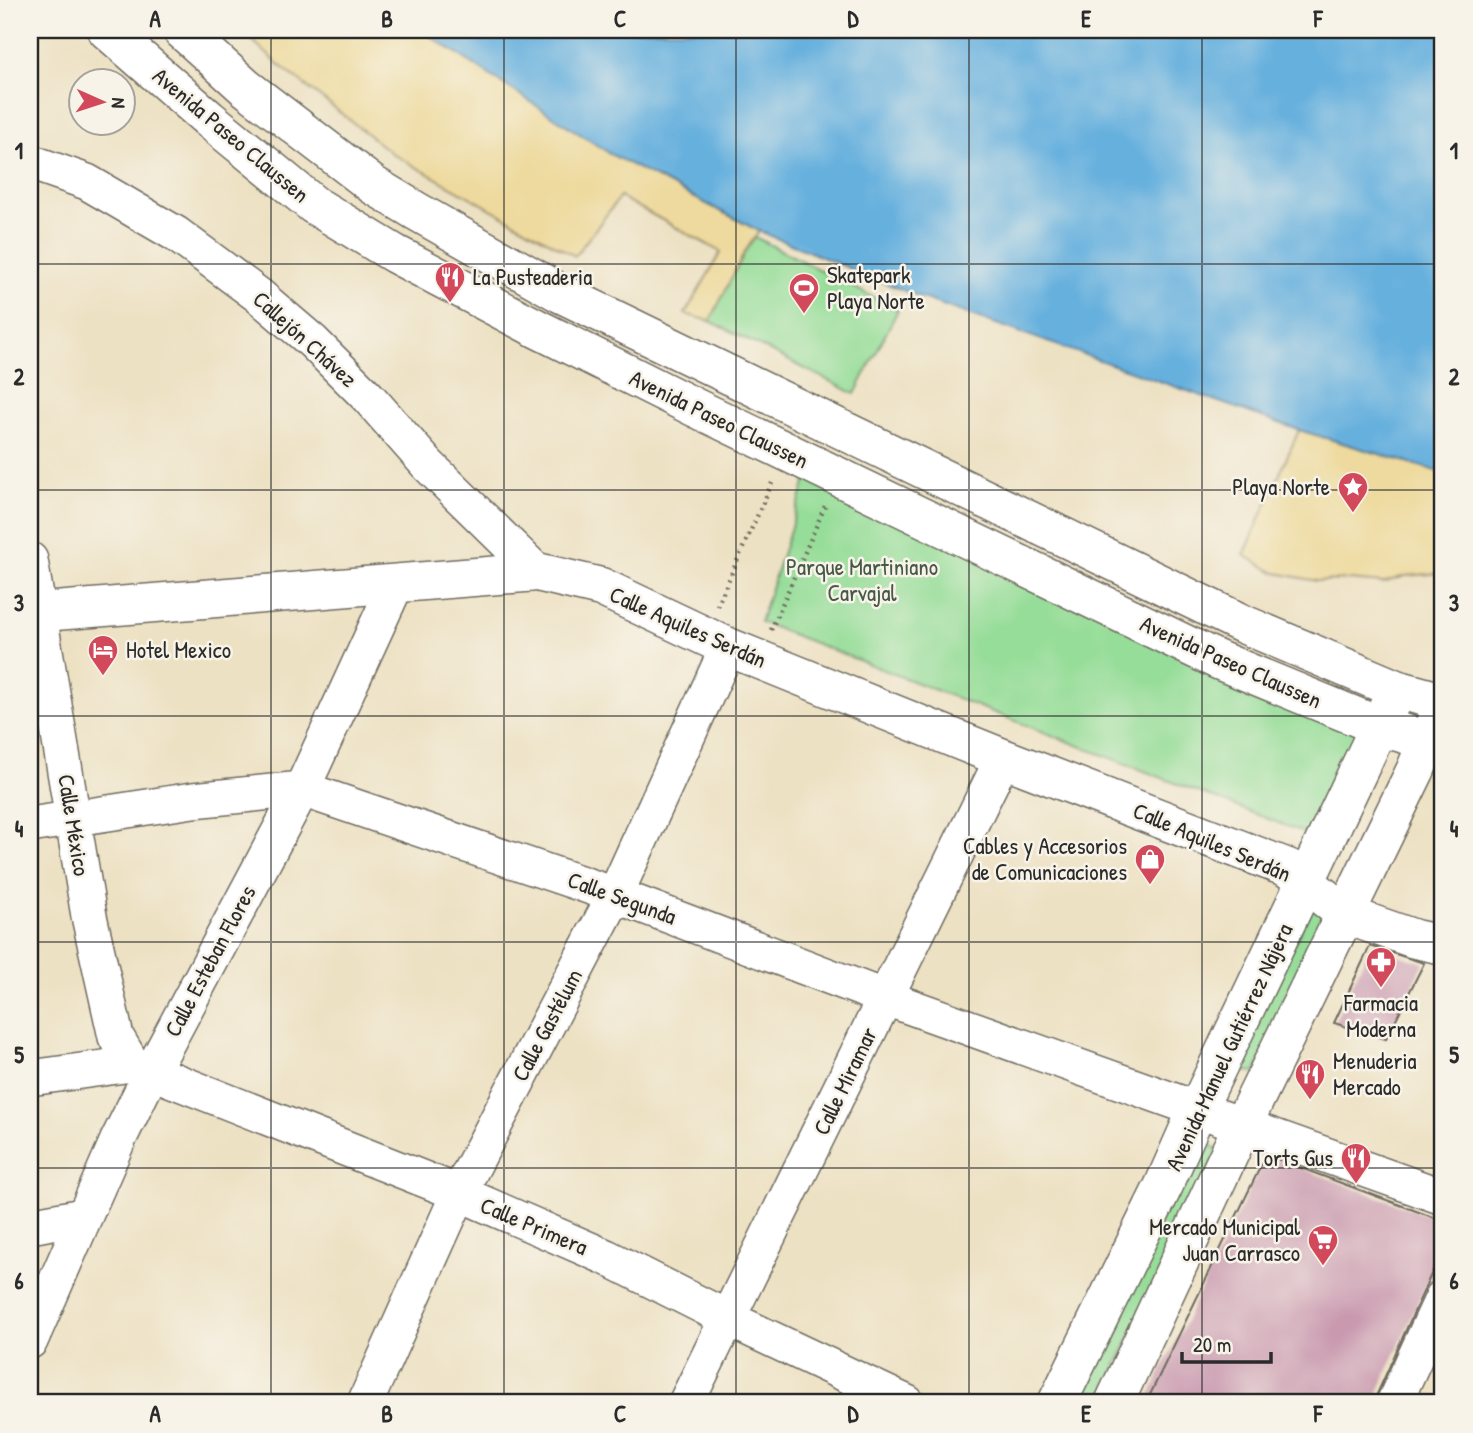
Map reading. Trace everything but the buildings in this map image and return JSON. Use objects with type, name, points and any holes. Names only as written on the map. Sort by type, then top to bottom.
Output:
[{"type":"main road","name":"Avenida Paseo Claussen","points":[[107,30],[209,119],[314,205],[396,254],[538,329],[1218,660],[1381,727],[1435,744]]},
{"type":"main road","name":"Avenida Paseo Claussen","points":[[182,30],[245,87],[373,185],[560,293],[1243,624],[1396,689],[1443,703]]},
{"type":"main road","name":"Calle Aquiles Serdán","points":[[34,613],[537,572],[601,587],[730,647],[1003,758],[1288,868],[1346,915]]},
{"type":"main road","name":"Avenida Manuel Gutiérrez Nájera","points":[[1057,1403],[1164,1185],[1198,1108],[1381,727],[1396,689]]},
{"type":"main road","name":"Avenida Manuel Gutiérrez Nájera","points":[[1114,1403],[1243,1124],[1346,915],[1435,744],[1443,703]]},
{"type":"main road","points":[[1346,915],[1415,939],[1443,945]]},
{"type":"street","name":"Callejón Chávez","points":[[30,162],[87,182],[176,234],[258,295],[313,342],[359,387],[427,464],[537,572]]},
{"type":"street","name":"Calle México","points":[[30,560],[34,613],[89,916],[113,1027],[116,1037],[142,1068]]},
{"type":"street","name":"Calle Esteban Flores","points":[[30,1341],[142,1068],[302,789],[396,584]]},
{"type":"street","name":"Calle Gastélum","points":[[365,1403],[459,1193],[615,895],[730,647]]},
{"type":"street","name":"Calle Miramar","points":[[686,1403],[1003,758]]},
{"type":"street","name":"Calle Segunda","points":[[30,825],[193,800],[302,789],[615,895],[886,998],[1443,1197]]},
{"type":"street","points":[[30,1078],[142,1068]]},
{"type":"street","name":"Calle Primera","points":[[142,1068],[459,1193],[606,1257],[907,1403]]},
{"type":"street","points":[[30,1226],[83,1216]]},
{"type":"street","points":[[1394,1403],[1443,1297]]},
{"type":"path","points":[[730,647],[786,451]]},
{"type":"path","points":[[730,647],[838,476]]},
{"type":"green space","name":"Skatepark Playa Norte","points":[[753,236],[898,310],[855,394],[710,321]]},
{"type":"green space","name":"Parque Martiniano Carvajal","points":[[809,472],[1361,729],[1312,836],[760,622]]},
{"type":"green space","points":[[1313,905],[1326,914],[1256,1072],[1240,1071],[1237,1058]]},
{"type":"green space","points":[[1207,1141],[1218,1151],[1099,1403],[1071,1403],[1196,1146]]},
{"type":"sand","points":[[241,30],[421,30],[612,155],[759,231],[744,253],[710,321],[685,314],[721,252],[620,197],[575,256],[393,154],[278,64]]},
{"type":"sand","name":"Playa Norte","points":[[1299,430],[1443,473],[1443,573],[1405,576],[1383,583],[1317,581],[1276,573],[1244,555]]},
{"type":"water","points":[[421,30],[1443,30],[1443,473],[1299,430],[922,298],[759,231],[612,155]]},
{"type":"place","name":"La Pusteaderia","points":[[450,304]]},
{"type":"place","name":"Skatepark Playa Norte","points":[[804,315]]},
{"type":"place","name":"Playa Norte","points":[[1353,514]]},
{"type":"place","name":"Hotel Mexico","points":[[103,677]]},
{"type":"place","name":"Cables y Accesorios de Comunicaciones","points":[[1150,886]]},
{"type":"place","name":"Farmacia Moderna","points":[[1381,989]]},
{"type":"place","name":"Menuderia Mercado","points":[[1310,1101]]},
{"type":"place","name":"Torts Gus","points":[[1356,1185]]},
{"type":"place","name":"Mercado Municipal Juan Carrasco","points":[[1323,1267]]}]
